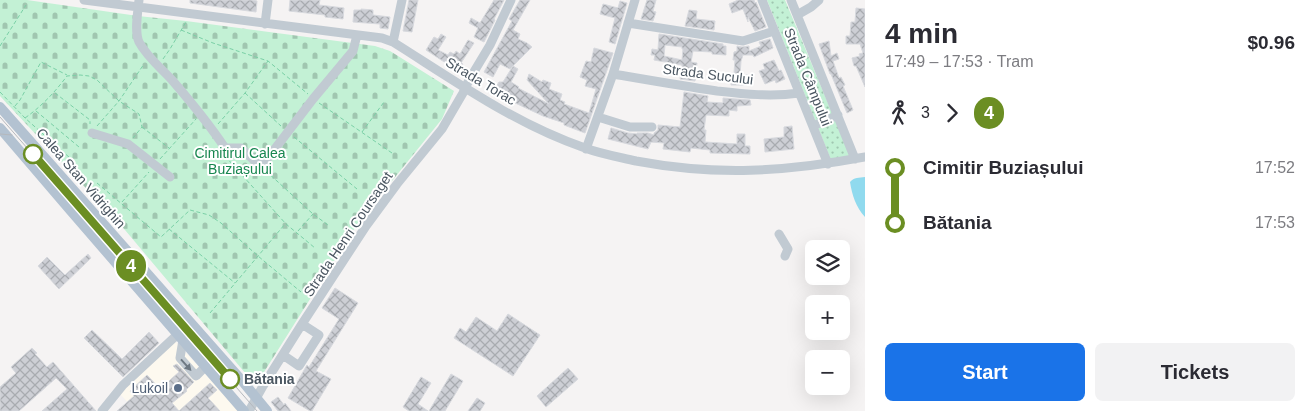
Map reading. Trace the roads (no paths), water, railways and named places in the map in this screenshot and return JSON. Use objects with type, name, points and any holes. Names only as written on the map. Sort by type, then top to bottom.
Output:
[{"type":"main road","name":"Calea Stan Vidrighin","points":[[0,107],[267,411]]},
{"type":"main road","points":[[0,128],[5,139],[181,337],[244,411]]},
{"type":"street","name":"Strada Torac","points":[[84,0],[139,4],[188,14],[382,38],[393,42],[500,110],[586,149],[620,158],[659,165],[726,171],[786,169],[865,157]]},
{"type":"street","points":[[265,24],[268,0]]},
{"type":"street","points":[[393,42],[402,0]]},
{"type":"street","name":"Strada Henri Coursaget","points":[[249,411],[302,324],[366,226],[397,184],[442,129],[490,45],[511,0]]},
{"type":"street","points":[[586,149],[613,74],[634,0]]},
{"type":"street","name":"Strada Câmpului","points":[[762,0],[828,164]]},
{"type":"street","points":[[791,0],[855,159]]},
{"type":"street","points":[[797,15],[819,0]]},
{"type":"street","points":[[139,4],[137,36],[149,57],[171,79],[213,130],[225,148],[241,148],[262,167],[313,99],[353,51],[357,35]]},
{"type":"street","points":[[628,23],[744,41],[774,30]]},
{"type":"street","name":"Strada Sucului","points":[[613,74],[691,88],[739,93],[784,95],[799,93]]},
{"type":"street","points":[[813,126],[838,115]]},
{"type":"street","points":[[598,117],[630,127],[652,127]]},
{"type":"street","points":[[92,132],[128,144],[170,178]]},
{"type":"street","points":[[779,234],[788,249],[785,256]]},
{"type":"street","points":[[283,355],[299,366],[319,335],[302,324]]},
{"type":"street","points":[[102,411],[123,386],[181,337]]},
{"type":"water","points":[[865,177],[865,217],[855,201],[850,182],[855,178]]},
{"type":"tram line","points":[[0,117],[257,411]]},
{"type":"tram line","points":[[0,134],[12,135]]},
{"type":"tram line","name":"4","points":[[33,154],[230,379]]},
{"type":"place","name":"Bătania","points":[[230,379]]},
{"type":"place","name":"Lukoil","points":[[178,388]]},
{"type":"park label","name":"Cimitirul Calea Buziașului","points":[[240,162]]}]
